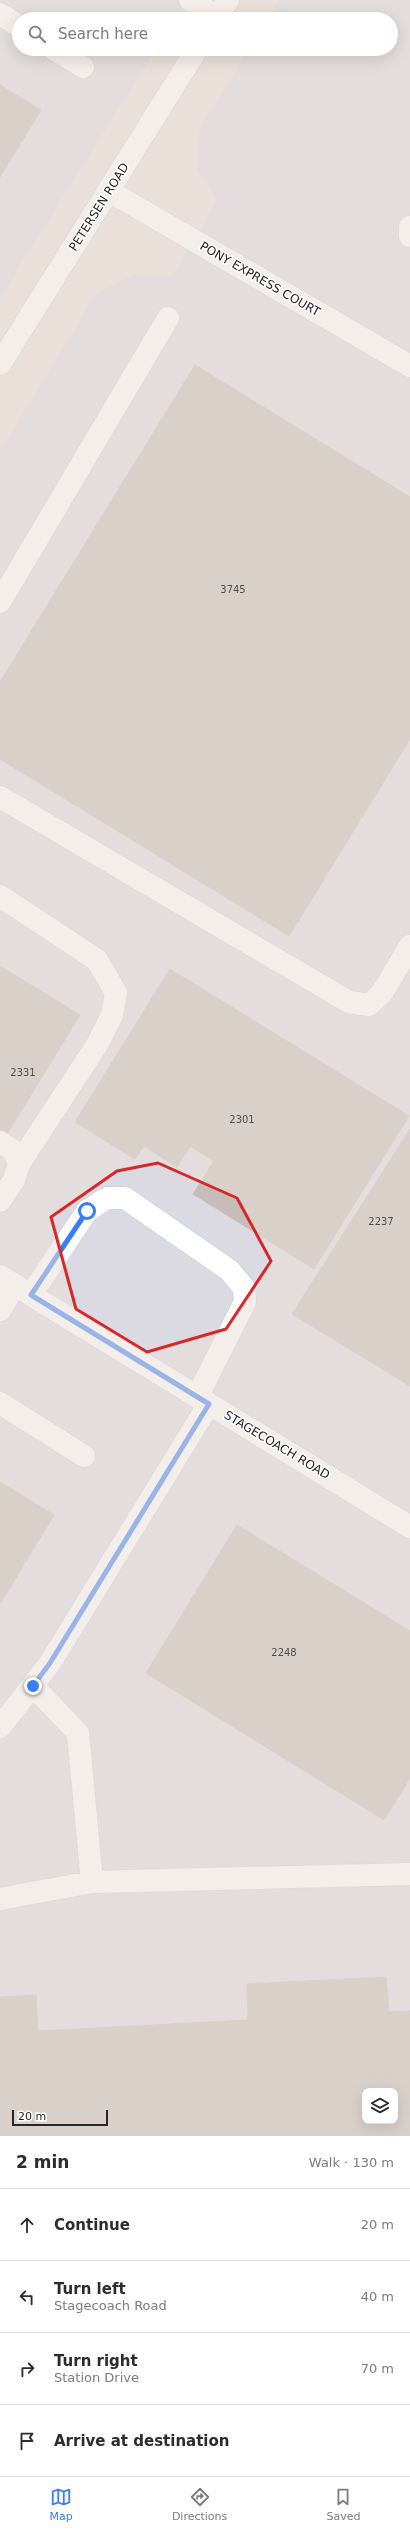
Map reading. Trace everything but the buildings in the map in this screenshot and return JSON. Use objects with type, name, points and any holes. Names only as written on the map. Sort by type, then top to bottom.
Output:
[{"type":"street","points":[[190,0],[220,12]]},
{"type":"street","points":[[0,14],[12,22]]},
{"type":"street","points":[[65,56],[83,67]]},
{"type":"street","name":"PETERSEN ROAD","points":[[0,364],[193,56]]},
{"type":"street","name":"PONY EXPRESS COURT","points":[[109,191],[410,366]]},
{"type":"street","points":[[410,227],[410,236]]},
{"type":"street","points":[[0,602],[168,318]]},
{"type":"street","points":[[0,797],[349,1002],[370,1005],[382,993],[410,946]]},
{"type":"street","points":[[0,896],[97,960],[116,993],[112,1014],[98,1043],[20,1164],[14,1180],[0,1201]]},
{"type":"street","points":[[0,1142],[14,1151],[20,1164]]},
{"type":"street","points":[[0,1310],[15,1285],[87,1211],[106,1198],[125,1198],[229,1270],[244,1288],[245,1302],[203,1401],[50,1663],[0,1727]]},
{"type":"street","name":"STAGECOACH ROAD","points":[[15,1285],[410,1526]]},
{"type":"street","points":[[0,1403],[84,1456]]},
{"type":"street","points":[[33,1686],[78,1733],[92,1882]]},
{"type":"street","points":[[0,1900],[92,1882],[410,1874]]},
{"type":"highlighted area","points":[[158,1163],[237,1198],[271,1261],[226,1329],[147,1352],[76,1309],[51,1217],[117,1171]]},
{"type":"shaded area","points":[[0,0],[187,0],[179,12],[12,12],[12,56],[152,56],[0,298]]},
{"type":"shaded area","points":[[279,0],[410,0],[410,2136],[0,2136],[0,451],[96,293],[134,274],[171,277],[217,200],[197,168],[199,130],[245,56],[398,56],[398,12],[272,12]]},
{"type":"route","points":[[33,1686],[50,1663],[209,1404],[31,1295],[87,1211]]}]
